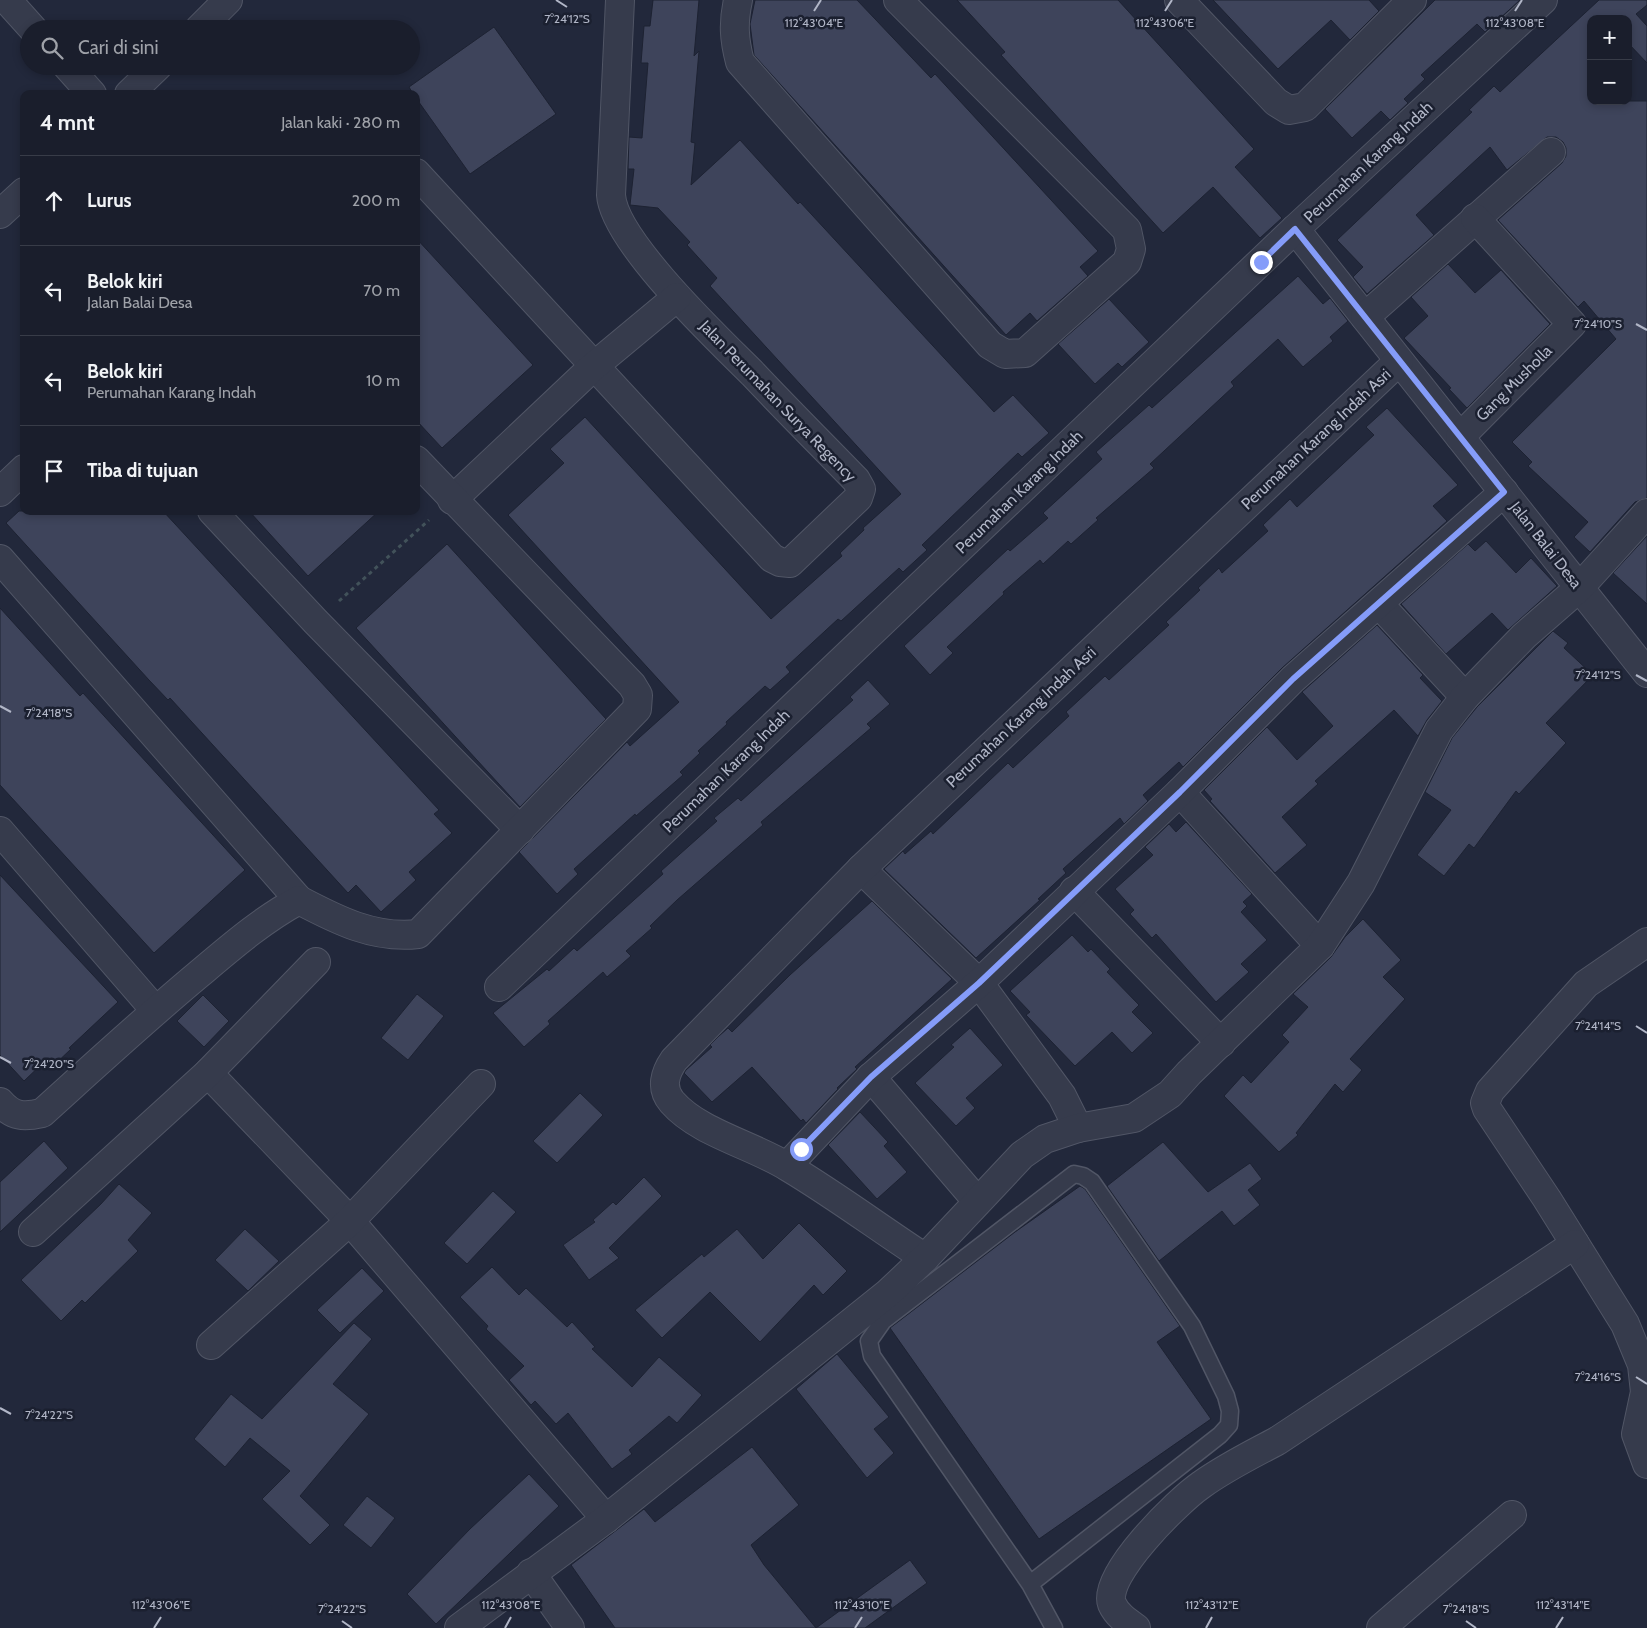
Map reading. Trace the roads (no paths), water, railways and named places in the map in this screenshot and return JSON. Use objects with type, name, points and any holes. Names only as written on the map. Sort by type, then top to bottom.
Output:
[{"type":"street","points":[[7,0],[25,20]]},
{"type":"street","points":[[208,20],[228,0]]},
{"type":"street","name":"Jalan Perumahan Surya Regency","points":[[420,177],[772,558],[780,562],[790,563],[858,498],[861,489],[856,480],[677,297],[627,234],[612,204],[620,0]]},
{"type":"street","points":[[738,0],[733,24],[734,43],[740,62],[990,345],[1006,354],[1025,353],[1127,262],[1132,248],[1127,230],[898,0]]},
{"type":"street","points":[[1179,0],[1276,102],[1289,110],[1305,106],[1412,0]]},
{"type":"street","name":"Perumahan Karang Indah","points":[[499,987],[1295,229],[1543,0]]},
{"type":"street","points":[[75,75],[88,90]]},
{"type":"street","points":[[133,90],[149,75]]},
{"type":"street","points":[[1365,317],[1551,152]]},
{"type":"street","points":[[0,214],[20,196]]},
{"type":"street","name":"Gang Musholla","points":[[1460,437],[1572,324],[1475,218]]},
{"type":"street","name":"Jalan Balai Desa","points":[[1295,229],[1647,673]]},
{"type":"street","points":[[452,500],[594,366],[677,297]]},
{"type":"street","name":"Perumahan Karang Indah Asri","points":[[787,1166],[700,1123],[671,1101],[665,1088],[665,1073],[674,1060],[861,869],[1399,361]]},
{"type":"street","points":[[0,559],[299,900],[335,919],[368,930],[398,936],[418,934],[637,709],[638,695],[632,685],[452,500],[420,464]]},
{"type":"street","points":[[0,492],[20,473]]},
{"type":"street","points":[[925,1258],[787,1166],[871,1077],[979,983],[1180,792],[1293,679],[1504,492]]},
{"type":"street","points":[[459,1628],[606,1519],[888,1293],[925,1258],[1022,1155],[1045,1139],[1078,1128],[1134,1118],[1170,1094],[1320,946],[1361,883],[1439,730],[1465,697],[1524,636],[1579,588],[1647,513]]},
{"type":"street","points":[[216,515],[316,622],[520,830]]},
{"type":"street","points":[[1379,604],[1465,697]]},
{"type":"street","points":[[1180,792],[1320,946]]},
{"type":"street","points":[[0,832],[155,1010]]},
{"type":"street","points":[[861,869],[979,983],[1062,1096],[1078,1128]]},
{"type":"street","points":[[1074,891],[1221,1042]]},
{"type":"street","points":[[0,1102],[7,1109],[25,1117],[42,1113],[155,1010],[247,934],[299,900]]},
{"type":"street","points":[[1647,942],[1586,984],[1490,1091],[1485,1103],[1487,1110],[1625,1324],[1642,1365],[1645,1392],[1636,1434],[1647,1464]]},
{"type":"street","points":[[33,1232],[208,1073],[316,962]]},
{"type":"street","points":[[208,1073],[350,1221],[606,1519]]},
{"type":"street","points":[[871,1077],[977,1201]]},
{"type":"street","points":[[211,1345],[350,1221],[481,1084]]},
{"type":"street","points":[[1136,1628],[1120,1616],[1111,1602],[1112,1588],[1120,1570],[1158,1524],[1198,1486],[1238,1460],[1277,1441],[1575,1244]]},
{"type":"street","points":[[1381,1628],[1512,1515]]},
{"type":"street","points":[[531,1573],[570,1628]]},
{"type":"lane","points":[[1030,1584],[1220,1435],[1229,1425],[1230,1411],[1226,1396],[1192,1326],[1092,1182],[1083,1176],[1074,1174],[883,1321],[869,1341],[872,1356],[1030,1584],[1054,1628]]}]
